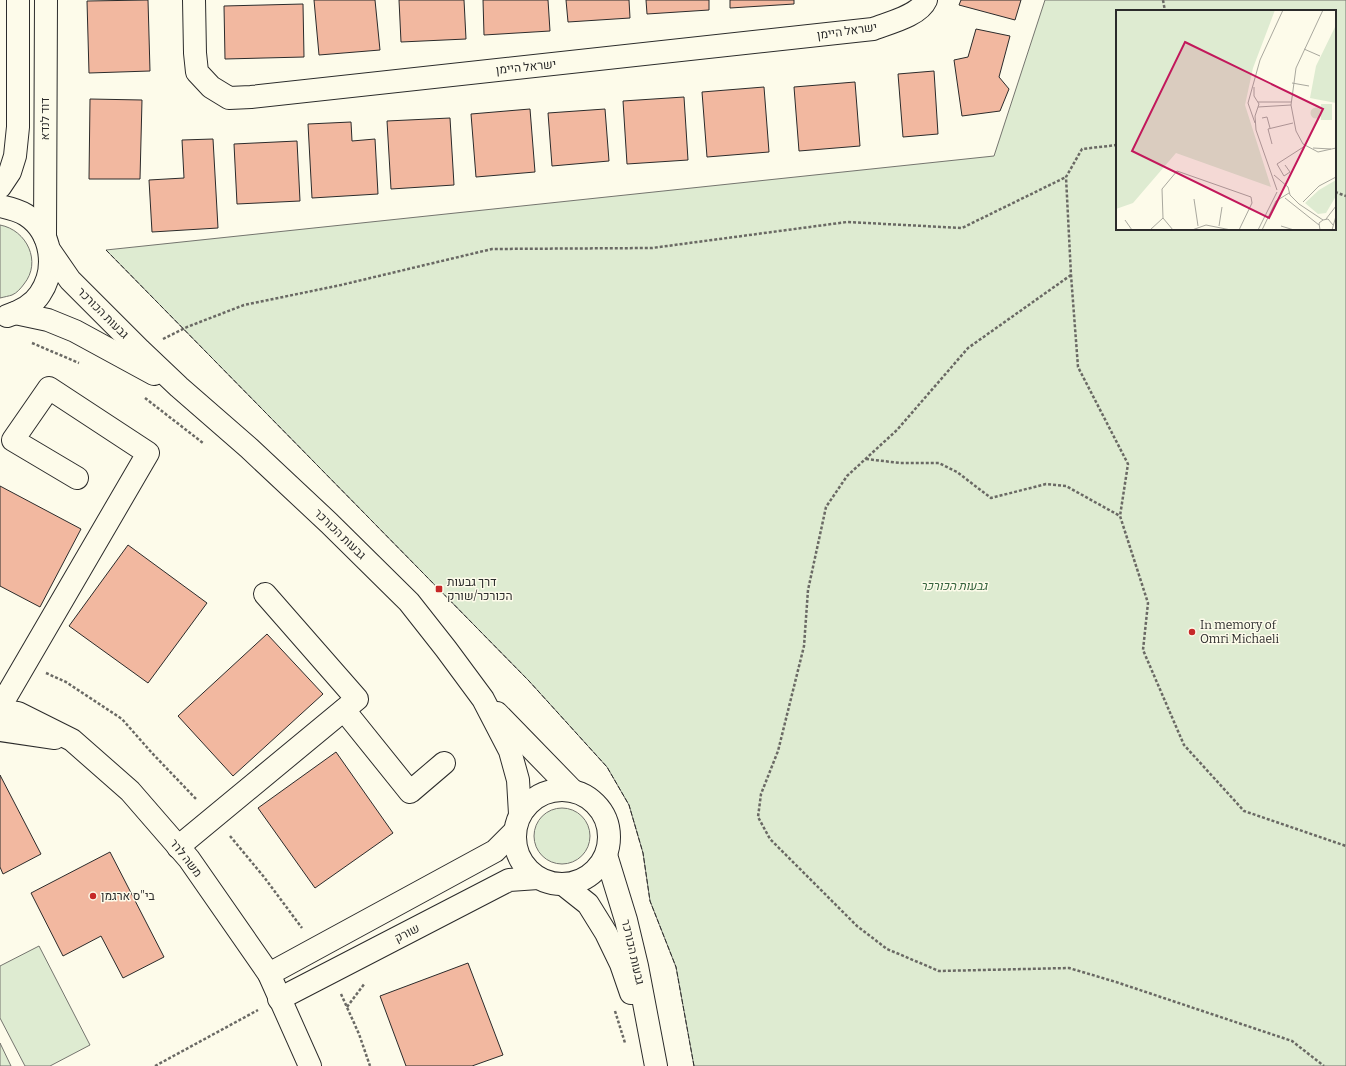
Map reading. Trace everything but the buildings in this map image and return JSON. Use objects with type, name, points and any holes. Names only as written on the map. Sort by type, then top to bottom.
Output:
[{"type":"street","points":[[0,186],[10,172],[15,156],[18,127],[18,0]]},
{"type":"street","name":"דוד לנדא","points":[[7,315],[29,306],[40,295],[47,282],[50,266],[48,244],[46,0]]},
{"type":"street","name":"ישראל היימן","points":[[194,0],[195,53],[197,72],[211,87],[229,98],[259,97],[873,29],[908,16],[924,4],[926,0]]},
{"type":"street","name":"גבעות הכורכר","points":[[0,206],[13,209],[26,215],[37,225],[70,280],[178,387],[249,448],[329,522],[409,602],[483,699],[573,791]]},
{"type":"street","name":"גבעות הכורכר","points":[[7,315],[48,320],[75,331],[178,387]]},
{"type":"street","points":[[0,709],[148,453],[49,388],[13,440],[77,478]]},
{"type":"street","points":[[178,847],[357,699],[265,594]]},
{"type":"street","name":"גבעות הכורכר","points":[[483,699],[510,751],[518,780],[517,823]]},
{"type":"street","name":"משה לרר","points":[[0,709],[18,713],[72,740],[130,791],[189,859],[269,974],[310,1066]]},
{"type":"street","points":[[344,710],[410,792],[444,763]]},
{"type":"street","points":[[0,730],[72,740]]},
{"type":"street","points":[[269,974],[495,851],[517,823],[527,804],[537,796],[549,791],[561,789],[573,791],[586,796],[596,804],[604,815],[609,828],[610,841],[606,854],[599,866],[590,876],[578,882],[564,885],[550,883],[538,878],[527,870],[519,859],[515,846],[517,823]]},
{"type":"street","name":"גבעות הכורכר","points":[[606,854],[626,920],[637,966],[655,1058]]},
{"type":"street","name":"שורק","points":[[279,999],[509,880],[538,878]]},
{"type":"street","name":"גבעות הכורכר","points":[[564,885],[588,904],[606,933],[621,964],[655,1058]]},
{"type":"path","points":[[1162,0],[1165,10]]},
{"type":"path","points":[[1116,145],[1082,149],[1066,177],[1071,275],[1078,367],[1128,464],[1120,516],[1148,603],[1143,650],[1184,745],[1244,811],[1346,846]]},
{"type":"path","points":[[140,350],[187,327],[244,305],[341,285],[492,249],[652,248],[847,222],[962,228],[1066,177]]},
{"type":"path","points":[[1336,192],[1346,196]]},
{"type":"path","points":[[1071,275],[968,348],[897,430],[847,476],[826,508],[808,590],[804,646],[778,751],[761,794],[758,817],[770,839],[857,926],[887,948],[939,971],[1069,968],[1116,982],[1292,1041],[1324,1066]]},
{"type":"path","points":[[32,343],[82,365]]},
{"type":"path","points":[[144,397],[205,444]]},
{"type":"path","points":[[866,459],[900,463],[939,463],[957,472],[992,498],[1046,484],[1066,486],[1120,516]]},
{"type":"path","points":[[25,664],[66,682],[122,719],[152,753],[214,817],[264,877],[317,948]]},
{"type":"path","points":[[331,972],[370,1066]]},
{"type":"path","points":[[346,1007],[360,992]]},
{"type":"path","points":[[155,1066],[279,999]]},
{"type":"path","points":[[613,1007],[625,1044]]},
{"type":"green space","name":"גבעות הכורכר","points":[[1045,0],[1346,0],[1346,1066],[694,1066],[676,967],[650,901],[643,853],[629,805],[607,767],[529,681],[106,250],[994,156]]},
{"type":"green space","points":[[0,225],[10,228],[18,233],[24,240],[29,248],[32,266],[24,284],[16,293],[0,298]]},
{"type":"green space","points":[[562,808],[573,810],[582,816],[588,825],[590,836],[588,847],[582,856],[573,862],[562,864],[551,862],[542,856],[536,847],[534,836],[536,825],[542,816],[551,810]]},
{"type":"green space","points":[[39,946],[90,1045],[50,1066],[25,1066],[0,1018],[0,966]]},
{"type":"green space","points":[[0,1043],[11,1066],[0,1066]]},
{"type":"fence","points":[[106,250],[529,681],[607,767],[629,805],[643,853],[650,901],[676,967],[694,1066]]},
{"type":"place","name":"דרך גבעות הכורכר/שורק","points":[[439,589]]},
{"type":"place","name":"In memory of Omri Michaeli","points":[[1192,632]]},
{"type":"place","name":"בי\"ס ארגמן","points":[[93,896]]}]
